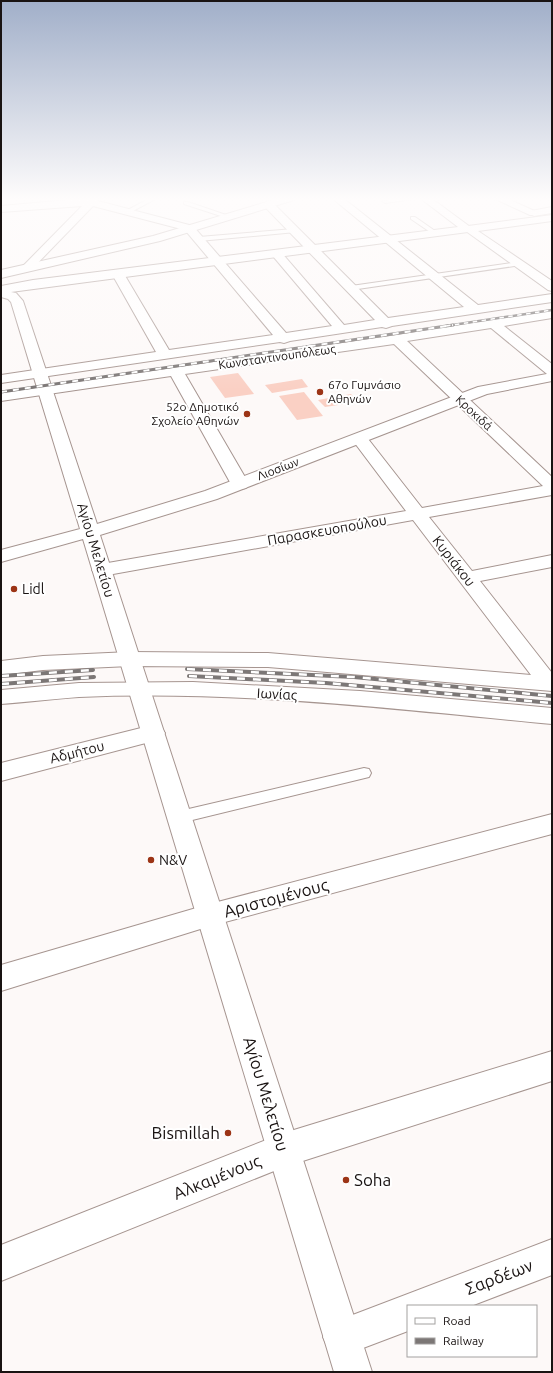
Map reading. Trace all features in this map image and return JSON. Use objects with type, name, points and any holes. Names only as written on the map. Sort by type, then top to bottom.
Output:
[{"type":"street","points":[[27,268],[33,262]]},
{"type":"street","points":[[1,272],[53,262]]},
{"type":"street","points":[[1,291],[210,262]]},
{"type":"street","points":[[219,262],[284,339]]},
{"type":"street","points":[[284,262],[342,330]]},
{"type":"street","points":[[325,262],[386,324]]},
{"type":"street","points":[[417,262],[476,310]]},
{"type":"street","points":[[516,262],[549,282]]},
{"type":"street","points":[[118,274],[165,355]]},
{"type":"street","name":"Αγίου Μελετίου","points":[[1,291],[12,296],[17,301],[41,374],[353,1372]]},
{"type":"street","name":"Κωνσταντινουπόλεως","points":[[1,379],[284,339],[552,298]]},
{"type":"street","name":"Κωνσταντινουπόλεως","points":[[1,396],[176,372],[552,314]]},
{"type":"street","points":[[494,324],[552,371]]},
{"type":"street","name":"Κροκιδά","points":[[397,339],[552,486]]},
{"type":"street","points":[[176,372],[240,484]]},
{"type":"street","name":"Λιοσίων","points":[[1,556],[90,532],[240,484],[459,398],[498,386],[552,377]]},
{"type":"street","name":"Κυριάκου","points":[[359,438],[550,684]]},
{"type":"street","name":"Παρασκευοπούλου","points":[[102,570],[552,490]]},
{"type":"street","points":[[467,578],[552,561]]},
{"type":"street","points":[[1,668],[43,663],[130,659],[268,660],[550,684]]},
{"type":"street","name":"Ιωνίας","points":[[1,697],[78,690],[139,688],[193,689],[360,698],[552,716]]},
{"type":"street","name":"Αδμήτου","points":[[1,772],[153,733]]},
{"type":"street","name":"Αριστομένους","points":[[1,978],[210,915],[552,824]]},
{"type":"street","name":"Αλκαμένους","points":[[1,1263],[284,1150],[552,1066]]},
{"type":"street","name":"Σαρδέων","points":[[426,1305],[552,1257]]},
{"type":"street","points":[[342,1337],[407,1312]]},
{"type":"lane","points":[[351,288],[519,264]]},
{"type":"lane","points":[[180,817],[364,773]]},
{"type":"shaded area","points":[[238,373],[254,394],[225,398],[210,377]]},
{"type":"shaded area","points":[[302,379],[308,387],[272,393],[265,385]]},
{"type":"shaded area","points":[[304,392],[323,416],[297,420],[279,396]]},
{"type":"shaded area","points":[[351,394],[358,402],[325,407],[318,400]]},
{"type":"railway","points":[[446,326],[552,310]]},
{"type":"railway","points":[[1,392],[453,325]]},
{"type":"railway","points":[[187,669],[354,677],[552,696]]},
{"type":"railway","points":[[1,676],[93,670]]},
{"type":"railway","points":[[189,676],[326,683],[552,703]]},
{"type":"railway","points":[[1,684],[94,677]]},
{"type":"place","name":"67ο Γυμνάσιο Αθηνών","points":[[320,392]]},
{"type":"place","name":"52ο Δημοτικό Σχολείο Αθηνών","points":[[247,414]]},
{"type":"place","name":"Lidl","points":[[14,589]]},
{"type":"place","name":"N&V","points":[[151,860]]},
{"type":"place","name":"Bismillah","points":[[228,1133]]},
{"type":"place","name":"Soha","points":[[346,1180]]}]
